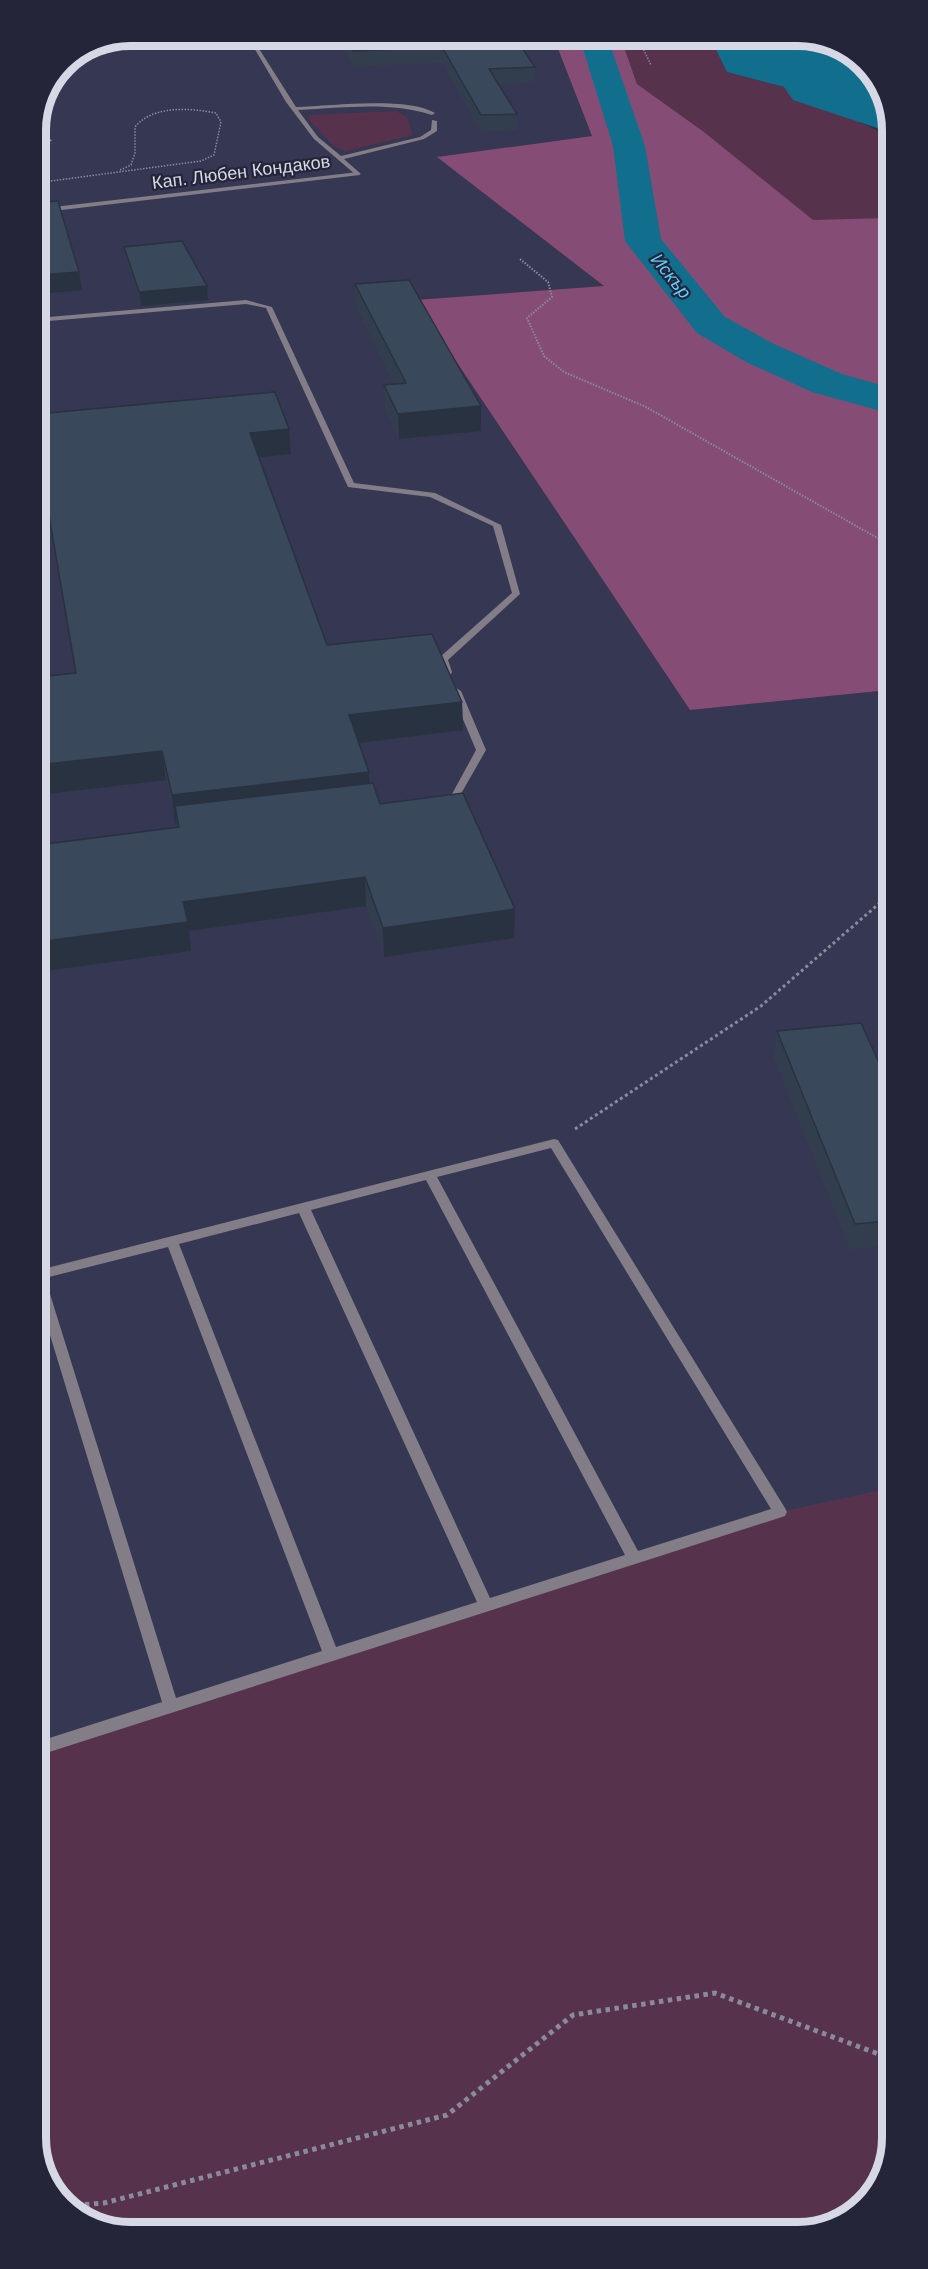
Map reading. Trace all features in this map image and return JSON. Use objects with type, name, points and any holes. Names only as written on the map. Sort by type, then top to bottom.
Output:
[{"type":"street","name":"Кап. Любен Кондаков","points":[[47,210],[358,174],[316,138],[294,109],[255,46]]},
{"type":"street","points":[[294,109],[404,106],[426,109],[432,113]]},
{"type":"street","points":[[340,158],[422,138],[434,131],[434,121]]},
{"type":"street","points":[[47,319],[246,302],[269,307],[351,485],[432,495],[497,525],[516,594],[443,659],[481,750],[455,797],[432,799]]},
{"type":"street","points":[[46,1275],[554,1143],[780,1512],[46,1746]]},
{"type":"street","points":[[430,1175],[634,1558]]},
{"type":"street","points":[[303,1207],[486,1606]]},
{"type":"street","points":[[172,1241],[331,1655]]},
{"type":"street","points":[[46,1301],[171,1706]]},
{"type":"path","points":[[642,47],[651,65]]},
{"type":"path","points":[[47,181],[201,161],[214,155],[221,122],[216,113],[203,110],[170,111],[144,117],[135,127],[135,153],[131,165],[120,170]]},
{"type":"path","points":[[520,259],[548,282],[552,297],[527,318],[544,356],[564,372],[646,407],[882,541]]},
{"type":"path","points":[[554,1143],[760,1006],[882,901]]},
{"type":"path","points":[[79,2205],[104,2203],[447,2115],[573,2015],[715,1993],[882,2055]]},
{"type":"shaded area","points":[[130,46],[557,47],[592,136],[438,157],[604,286],[415,300],[690,710],[882,691],[882,1587],[46,1978],[47,125],[49,108],[55,93],[75,67],[88,58],[103,51]]},
{"type":"shaded area","points":[[557,47],[624,47],[637,84],[704,132],[813,220],[882,218],[882,691],[690,710],[415,300],[604,286],[437,157],[592,136]]},
{"type":"shaded area","points":[[624,47],[714,47],[727,72],[784,87],[882,133],[882,218],[813,221],[704,132],[637,84]]},
{"type":"shaded area","points":[[714,47],[803,47],[830,53],[857,71],[870,88],[877,103],[882,132],[793,100],[784,87],[727,72]]},
{"type":"shaded area","points":[[396,111],[407,117],[413,135],[346,151],[335,147],[308,119],[310,115]]},
{"type":"shaded area","points":[[882,1490],[882,2139],[880,2155],[873,2176],[857,2198],[835,2214],[814,2221],[798,2222],[125,2222],[93,2214],[71,2198],[55,2176],[48,2155],[46,2139],[46,1746],[780,1512]]},
{"type":"building","points":[[351,46],[521,47],[535,67],[489,69],[517,114],[481,115],[442,47],[353,51]]},
{"type":"building","points":[[58,201],[79,272],[47,274],[47,202]]},
{"type":"building","points":[[182,241],[207,286],[139,292],[124,247]]},
{"type":"building","points":[[409,280],[481,406],[398,414],[384,385],[406,383],[355,284]]},
{"type":"building","points":[[275,392],[289,429],[250,433],[327,645],[432,634],[462,702],[349,715],[369,772],[172,795],[162,751],[47,764],[47,676],[76,673],[47,503],[47,413]]},
{"type":"building","points":[[373,783],[380,804],[463,793],[515,909],[383,928],[365,877],[183,902],[188,922],[47,941],[47,844],[179,827],[175,806]]},
{"type":"building","points":[[861,1023],[882,1070],[882,1222],[855,1224],[777,1031]]},
{"type":"waterway","name":"Искър","points":[[596,47],[629,146],[643,241],[711,325],[760,353],[827,383],[882,398]]},
{"type":"railway","points":[[47,133],[52,143]]}]
